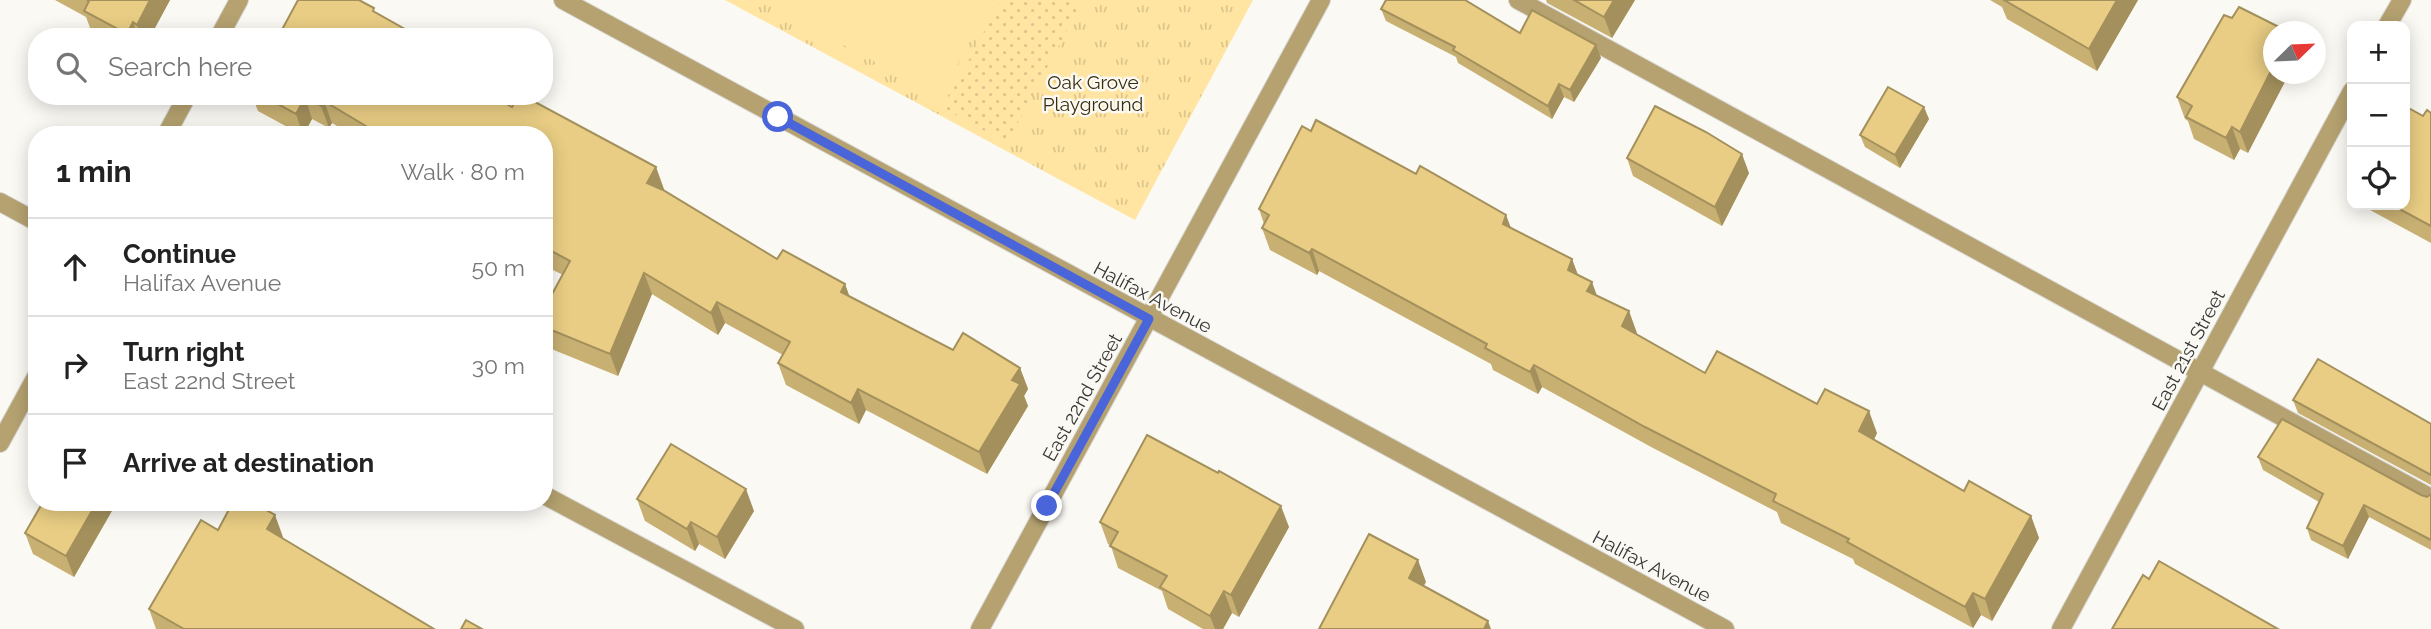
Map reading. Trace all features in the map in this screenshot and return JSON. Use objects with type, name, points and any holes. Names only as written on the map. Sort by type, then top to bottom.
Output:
[{"type":"street","points":[[224,28],[239,0]]},
{"type":"street","name":"Halifax Avenue","points":[[563,0],[1725,629]]},
{"type":"street","name":"East 22nd Street","points":[[980,629],[1321,0]]},
{"type":"street","points":[[1518,0],[2431,498]]},
{"type":"street","points":[[2390,21],[2402,0]]},
{"type":"street","name":"East 21st Street","points":[[2061,629],[2347,100]]},
{"type":"street","points":[[171,126],[182,105]]},
{"type":"street","points":[[0,202],[28,217]]},
{"type":"street","points":[[0,443],[28,392]]},
{"type":"street","points":[[553,500],[795,629]]},
{"type":"green space","name":"Oak Grove Playground","points":[[725,0],[1253,0],[1135,220]]},
{"type":"green space","points":[[760,0],[992,0],[940,97]]},
{"type":"green space","points":[[1001,0],[1070,0],[1080,6],[1007,143],[943,108]]},
{"type":"building","points":[[87,0],[150,0],[137,25],[133,22],[130,28],[116,28],[84,11],[89,1]]},
{"type":"building","points":[[298,0],[359,0],[403,28],[283,28]]},
{"type":"building","points":[[1386,0],[1465,0],[1520,33],[1532,10],[1596,45],[1570,90],[1559,84],[1548,106],[1453,50],[1455,47],[1381,9]]},
{"type":"building","points":[[1574,0],[1614,0],[1604,17]]},
{"type":"building","points":[[2004,0],[2117,0],[2089,49]]},
{"type":"building","points":[[2239,7],[2267,21],[2263,21],[2264,84],[2240,132],[2232,127],[2226,138],[2186,117],[2192,106],[2177,97],[2224,15],[2232,18]]},
{"type":"building","points":[[1888,87],[1924,107],[1895,155],[1860,135]]},
{"type":"building","points":[[280,105],[301,105],[296,114]]},
{"type":"building","points":[[331,105],[541,105],[656,167],[647,183],[777,259],[783,250],[845,284],[841,292],[953,350],[963,333],[1020,368],[1012,380],[1020,384],[979,452],[858,389],[851,403],[778,363],[790,342],[717,302],[711,313],[644,273],[610,354],[553,331],[553,292],[570,261],[553,252],[553,126],[366,126]]},
{"type":"building","points":[[1655,106],[1742,154],[1715,207],[1627,158]]},
{"type":"building","points":[[2410,109],[2423,116],[2427,110],[2431,113],[2431,226],[2401,210],[2410,210]]},
{"type":"building","points":[[1316,120],[1416,174],[1420,166],[1506,215],[1503,224],[1572,259],[1568,270],[1592,282],[1587,291],[1629,311],[1622,326],[1705,373],[1717,351],[1817,404],[1825,389],[1869,411],[1859,431],[1964,491],[1969,481],[2031,516],[1985,599],[1973,593],[1965,607],[1847,542],[1849,539],[1773,501],[1776,494],[1645,427],[1534,365],[1530,372],[1485,348],[1487,344],[1312,249],[1309,253],[1262,228],[1269,215],[1259,209],[1302,126],[1311,131]]},
{"type":"building","points":[[2318,359],[2431,424],[2431,475],[2293,400]]},
{"type":"building","points":[[2282,419],[2421,495],[2427,497],[2431,494],[2431,540],[2364,505],[2343,546],[2307,528],[2323,494],[2258,457]]},
{"type":"building","points":[[1147,435],[1281,506],[1231,595],[1224,591],[1210,616],[1160,587],[1167,576],[1110,546],[1118,532],[1100,522]]},
{"type":"building","points":[[671,444],[746,489],[717,537],[691,522],[687,529],[637,499]]},
{"type":"building","points":[[38,511],[92,511],[66,556],[25,533]]},
{"type":"building","points":[[228,511],[268,511],[275,515],[267,529],[434,629],[184,629],[149,609],[201,520],[218,530]]},
{"type":"building","points":[[1369,534],[1418,560],[1409,578],[1488,621],[1484,629],[1319,629]]},
{"type":"building","points":[[2159,561],[2278,629],[2112,629],[2143,575],[2149,579]]},
{"type":"building","points":[[466,620],[482,629],[461,629]]},
{"type":"route","points":[[778,117],[1149,319],[1047,506]]}]
